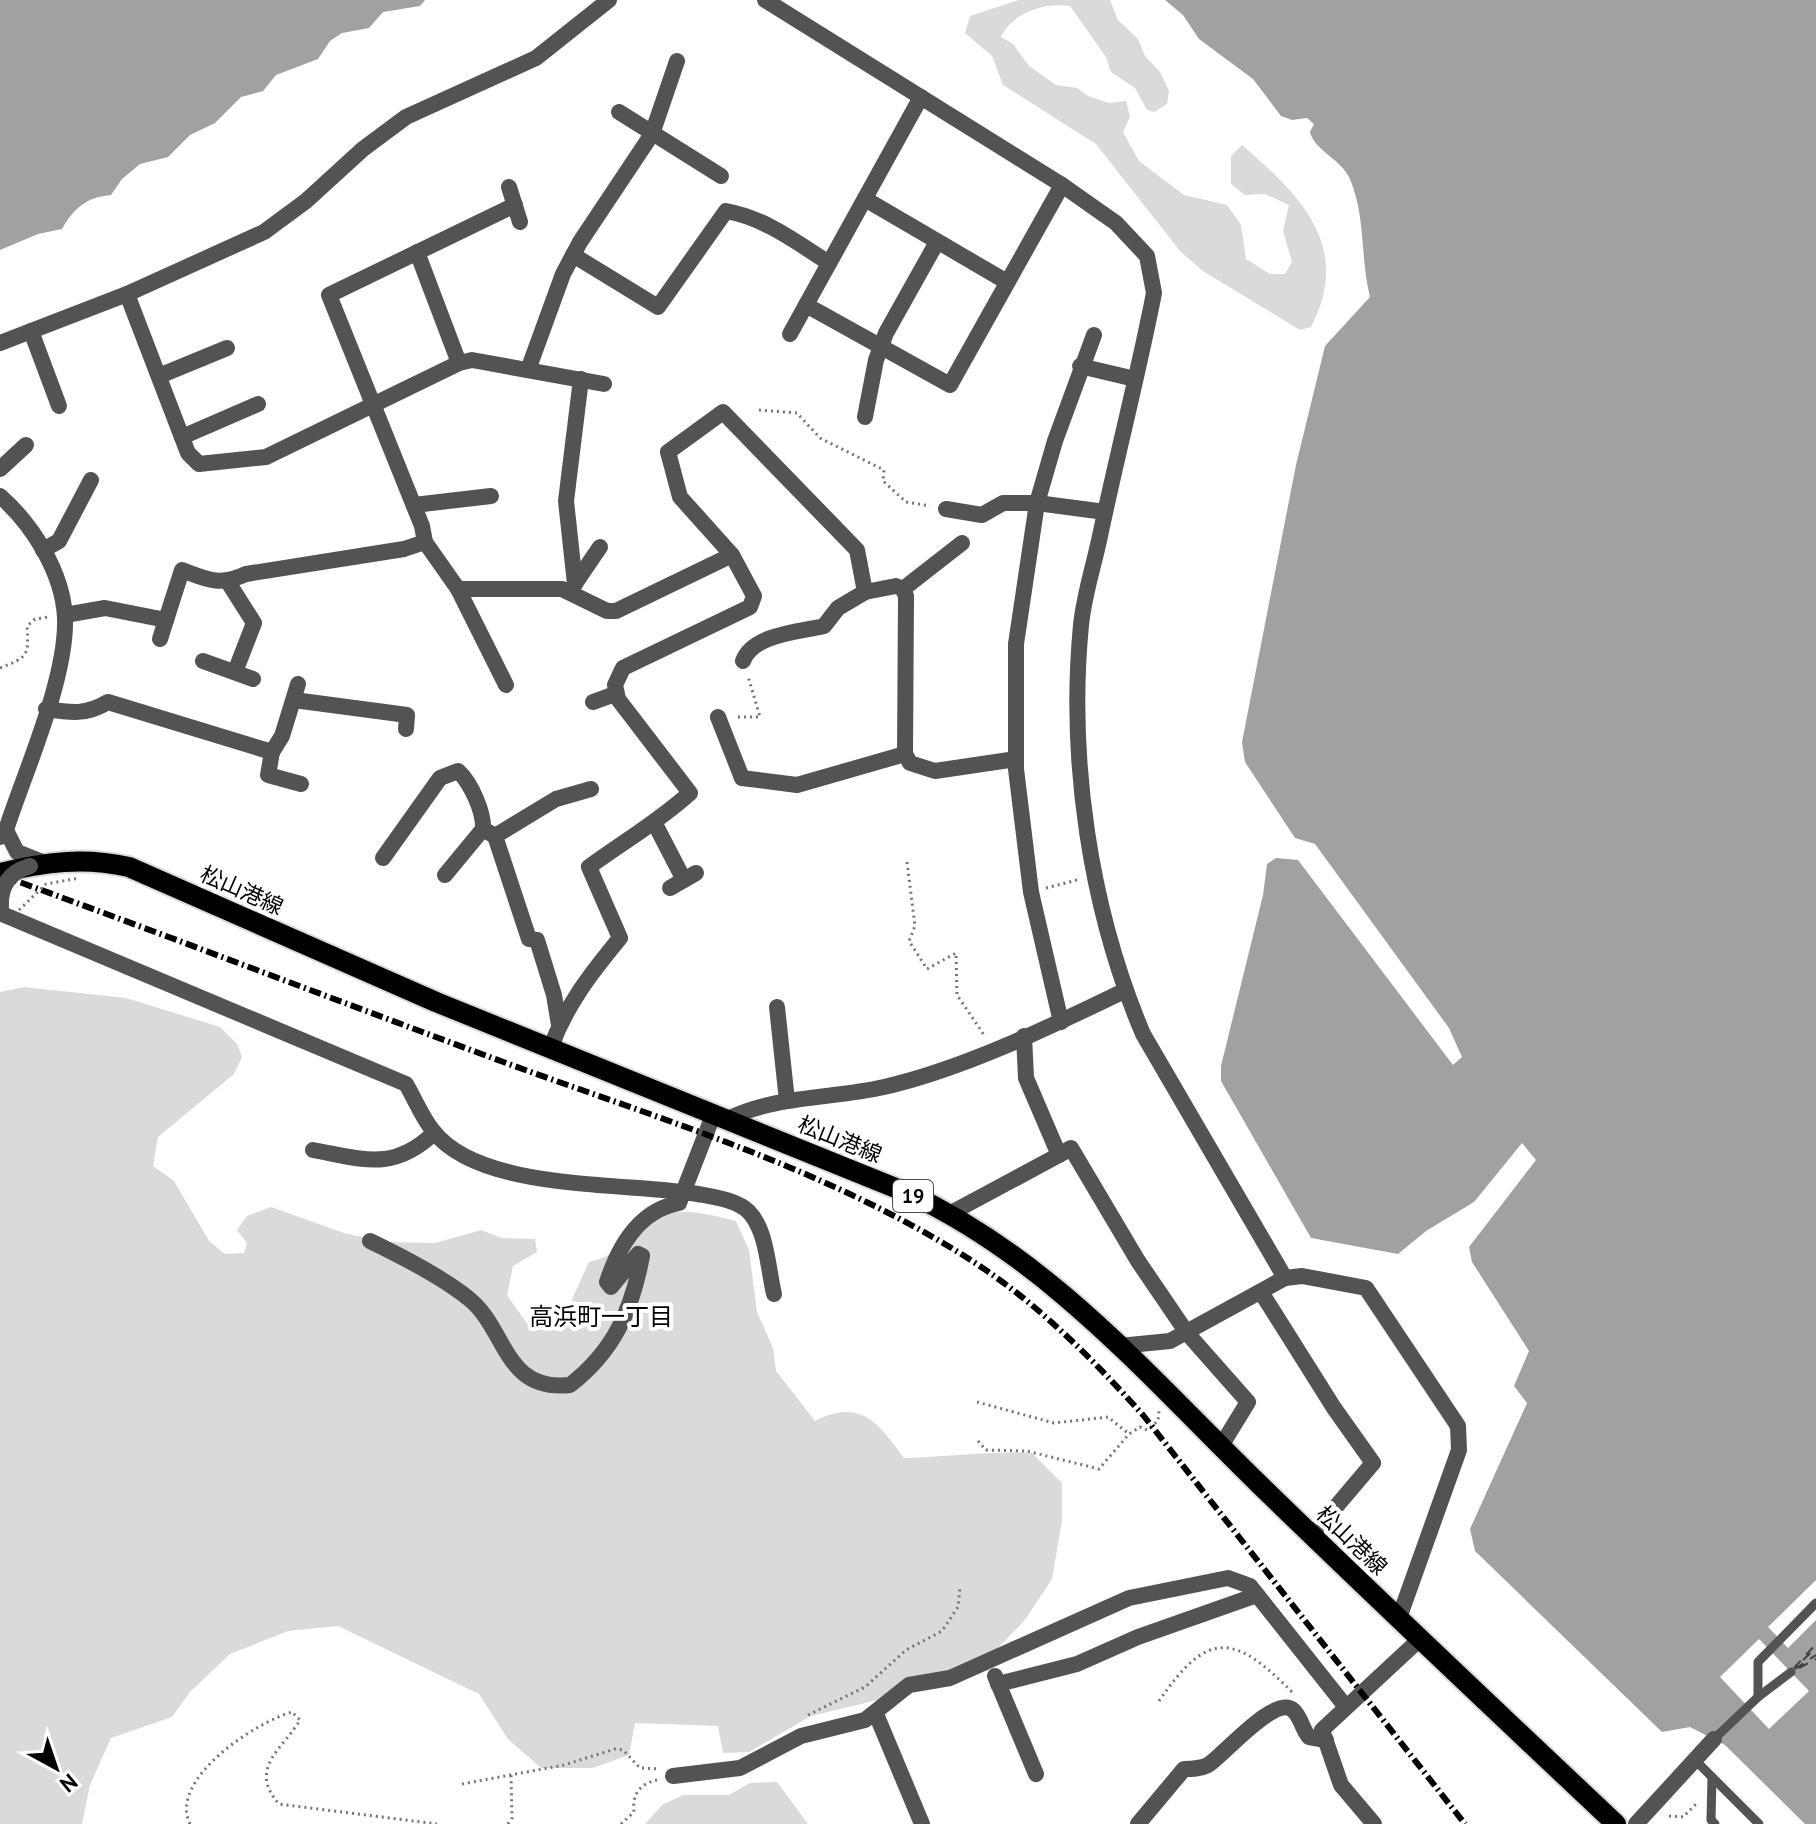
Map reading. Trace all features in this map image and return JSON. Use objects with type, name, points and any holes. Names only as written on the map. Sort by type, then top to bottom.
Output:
[{"type":"main road","name":"松山港線","points":[[0,873],[37,864],[99,861],[129,867],[436,1002],[721,1116],[951,1213],[1041,1274],[1616,1824]]},
{"type":"street","points":[[0,343],[127,294],[264,232],[406,117],[536,58],[609,0]]},
{"type":"street","points":[[765,0],[1062,185],[1116,223],[1147,256],[1154,293],[1081,623],[1078,732],[1097,876],[1124,991],[1143,1034],[1285,1278]]},
{"type":"street","points":[[528,370],[573,255],[652,134],[677,61]]},
{"type":"street","points":[[790,334],[921,97]]},
{"type":"street","points":[[619,112],[721,176]]},
{"type":"street","points":[[806,305],[950,385],[1062,185]]},
{"type":"street","points":[[506,685],[458,589],[425,542],[414,505],[329,295],[417,252],[518,214],[509,187]]},
{"type":"street","points":[[865,199],[1007,282]]},
{"type":"street","points":[[573,255],[658,307],[726,211],[747,215],[767,225],[829,263]]},
{"type":"street","points":[[865,417],[880,347],[937,242]]},
{"type":"street","points":[[417,252],[459,363]]},
{"type":"street","points":[[127,294],[188,453],[199,464],[266,457],[459,363],[472,360],[604,384]]},
{"type":"street","points":[[31,331],[59,406]]},
{"type":"street","points":[[1061,1022],[1031,892],[1016,759],[1016,644],[1037,503],[1080,366],[1094,335]]},
{"type":"street","points":[[159,376],[227,348]]},
{"type":"street","points":[[1080,366],[1135,379]]},
{"type":"street","points":[[572,588],[566,501],[581,379]]},
{"type":"street","points":[[182,437],[258,404]]},
{"type":"street","points":[[551,1047],[559,1025],[588,977],[620,938],[589,867],[640,829],[655,824],[690,793],[615,694],[615,685],[623,668],[750,607],[754,596],[732,555],[680,497],[668,452],[723,412],[857,550],[865,592]]},
{"type":"street","points":[[0,469],[26,445]]},
{"type":"street","points":[[43,550],[59,541],[91,480]]},
{"type":"street","points":[[0,496],[43,550],[57,582],[65,615],[60,658],[46,709],[3,834],[22,856],[37,864]]},
{"type":"street","points":[[414,505],[491,496]]},
{"type":"street","points":[[946,509],[982,515],[1003,503],[1037,503],[1105,512]]},
{"type":"street","points":[[160,639],[182,570],[215,583],[228,582],[246,574],[404,549],[425,542]]},
{"type":"street","points":[[903,589],[962,543]]},
{"type":"street","points":[[572,588],[600,547]]},
{"type":"street","points":[[458,589],[572,588],[607,611],[616,611],[732,555]]},
{"type":"street","points":[[228,582],[254,623],[235,672]]},
{"type":"street","points":[[743,661],[746,653],[770,639],[824,626],[838,608],[865,592],[896,586],[903,589],[906,596],[908,679],[905,754],[915,767],[935,771],[1016,759]]},
{"type":"street","points":[[65,615],[105,608],[166,620]]},
{"type":"street","points":[[203,661],[253,679]]},
{"type":"street","points":[[301,784],[268,775],[272,752],[282,736],[296,692],[407,715],[406,729]]},
{"type":"street","points":[[593,702],[615,694]]},
{"type":"street","points":[[46,709],[75,714],[91,712],[108,702],[272,752]]},
{"type":"street","points":[[718,717],[742,778],[797,785],[905,754]]},
{"type":"street","points":[[383,858],[440,778],[458,771],[464,777],[489,833],[529,939],[537,940],[554,995],[559,1025]]},
{"type":"street","points":[[445,875],[489,833],[556,799],[591,789]]},
{"type":"street","points":[[655,824],[683,881]]},
{"type":"street","points":[[37,864],[14,872],[6,881],[1,891],[5,912],[406,1084],[434,1133],[462,1153],[517,1173],[603,1187],[683,1191],[744,1207],[759,1227],[774,1294]]},
{"type":"street","points":[[370,1241],[468,1298],[481,1311],[498,1344],[529,1377],[546,1385],[570,1385],[601,1356],[631,1308],[642,1256],[638,1254],[616,1282],[608,1286],[619,1254],[638,1223],[660,1206],[679,1203],[721,1116],[752,1107],[884,1087],[1061,1022],[1124,991]]},
{"type":"street","points":[[777,1007],[787,1101]]},
{"type":"street","points":[[1024,1036],[1026,1078],[1059,1155]]},
{"type":"street","points":[[313,1150],[359,1158],[396,1159],[415,1152],[434,1133]]},
{"type":"street","points":[[951,1213],[1071,1148],[1138,1261],[1187,1333],[1248,1402],[1221,1446]]},
{"type":"street","points":[[1119,1346],[1155,1345],[1187,1333],[1285,1278],[1302,1276],[1366,1288],[1458,1426],[1459,1450],[1399,1618]]},
{"type":"street","points":[[1261,1292],[1334,1408],[1373,1463],[1312,1535]]},
{"type":"street","points":[[673,1776],[740,1768],[801,1736],[876,1714],[909,1685],[950,1678],[1129,1598],[1228,1578],[1250,1586],[1346,1707]]},
{"type":"street","points":[[998,1684],[1077,1664],[1138,1637],[1257,1595]]},
{"type":"street","points":[[1367,1821],[1341,1785],[1322,1730],[1420,1639]]},
{"type":"street","points":[[989,1660],[1036,1774]]},
{"type":"street","points":[[1138,1824],[1184,1769],[1203,1768],[1216,1760],[1234,1738],[1286,1707],[1293,1710],[1309,1737],[1326,1740]]},
{"type":"street","points":[[876,1714],[922,1824]]},
{"type":"street","points":[[1636,1824],[1714,1739]]},
{"type":"lane","points":[[1758,1697],[1758,1662],[1816,1603]]},
{"type":"lane","points":[[1714,1739],[1758,1697],[1791,1672]]},
{"type":"lane","points":[[1695,1760],[1759,1824]]},
{"type":"lane","points":[[1712,1777],[1711,1820],[1715,1824]]},
{"type":"path","points":[[759,410],[797,413],[820,438],[884,470],[883,481],[906,502],[946,509]]},
{"type":"path","points":[[0,668],[23,659],[28,653],[27,626],[35,619],[65,615]]},
{"type":"path","points":[[718,717],[760,717],[743,661]]},
{"type":"path","points":[[907,862],[915,926],[909,941],[927,969],[956,953],[957,995],[993,1048]]},
{"type":"path","points":[[1031,892],[1097,876]]},
{"type":"path","points":[[5,912],[46,884],[80,878]]},
{"type":"path","points":[[978,1441],[986,1450],[1027,1451],[1099,1469],[1129,1434],[1140,1427],[1147,1430],[1158,1421],[1159,1407],[1168,1394]]},
{"type":"path","points":[[977,1402],[1054,1423],[1108,1417],[1129,1434]]},
{"type":"path","points":[[801,1736],[804,1718],[854,1694],[906,1650],[942,1631],[958,1607],[960,1588]]},
{"type":"path","points":[[1159,1701],[1191,1661],[1204,1652],[1224,1646],[1248,1655],[1280,1679],[1297,1700],[1293,1710]]},
{"type":"path","points":[[190,1824],[184,1809],[188,1794],[215,1759],[246,1735],[292,1712],[300,1720],[275,1749],[267,1776],[271,1795],[279,1804],[437,1824]]},
{"type":"path","points":[[462,1784],[564,1765],[615,1749],[623,1750],[640,1768],[661,1769],[673,1776]]},
{"type":"path","points":[[508,1824],[512,1818],[511,1775]]},
{"type":"path","points":[[621,1824],[634,1812],[633,1800],[638,1789],[651,1781],[673,1776]]},
{"type":"shaded area","points":[[0,0],[425,0],[420,6],[383,12],[369,28],[342,33],[330,41],[318,59],[276,75],[263,91],[241,97],[215,123],[190,135],[168,157],[140,164],[122,179],[111,195],[82,205],[62,229],[38,234],[0,250]]},
{"type":"shaded area","points":[[1019,0],[1110,0],[1118,20],[1138,39],[1145,56],[1160,72],[1169,91],[1167,104],[1154,112],[1147,110],[1135,88],[1111,72],[1106,57],[1070,6],[1050,6],[1030,11],[1013,21],[1001,37],[1013,44],[1029,66],[1056,85],[1077,88],[1088,96],[1109,103],[1126,101],[1130,117],[1123,132],[1139,161],[1184,195],[1227,205],[1241,225],[1246,259],[1270,274],[1285,274],[1292,262],[1283,231],[1289,205],[1265,194],[1245,195],[1231,184],[1231,156],[1242,145],[1283,183],[1314,224],[1323,247],[1326,271],[1322,298],[1311,327],[1300,330],[1203,271],[1180,251],[1096,144],[1003,85],[992,56],[965,33],[970,16]]},
{"type":"shaded area","points":[[1165,0],[1816,0],[1816,1824],[1805,1824],[1725,1745],[1690,1727],[1662,1732],[1475,1551],[1470,1529],[1527,1403],[1514,1386],[1529,1351],[1472,1262],[1469,1247],[1536,1160],[1522,1143],[1474,1202],[1426,1231],[1398,1254],[1311,1238],[1221,1081],[1221,1066],[1263,895],[1267,864],[1276,858],[1298,860],[1453,1065],[1462,1057],[1449,1028],[1315,844],[1295,838],[1245,762],[1242,742],[1296,465],[1325,346],[1370,297],[1355,193],[1346,172],[1312,138],[1310,132],[1314,124],[1307,118],[1292,120],[1281,116],[1253,79],[1199,39],[1183,15]]},
{"type":"shaded area","points":[[24,987],[126,998],[220,1027],[237,1044],[242,1057],[234,1074],[158,1137],[153,1166],[174,1181],[209,1241],[225,1254],[244,1253],[247,1243],[237,1230],[247,1216],[271,1207],[344,1233],[385,1242],[435,1243],[481,1230],[502,1238],[535,1239],[537,1252],[513,1266],[507,1295],[533,1332],[568,1308],[589,1262],[615,1250],[643,1222],[665,1213],[677,1212],[701,1213],[736,1221],[749,1250],[757,1312],[773,1348],[776,1371],[815,1421],[845,1412],[857,1413],[877,1425],[904,1458],[1032,1453],[1062,1483],[1062,1521],[1052,1579],[1024,1621],[979,1667],[928,1688],[811,1716],[749,1752],[723,1753],[718,1726],[635,1723],[629,1755],[593,1768],[541,1768],[508,1739],[479,1694],[338,1626],[288,1631],[230,1654],[190,1692],[172,1717],[111,1738],[90,1785],[82,1824],[0,1824],[0,992]]},
{"type":"shaded area","points":[[777,1782],[808,1824],[645,1824],[662,1805],[683,1795],[729,1795],[750,1783]]},
{"type":"pier","points":[[1816,1580],[1816,1620],[1788,1648],[1768,1627]]},
{"type":"pier","points":[[1759,1639],[1809,1691],[1769,1729],[1720,1677]]},
{"type":"ferry route","points":[[1794,1668],[1816,1644]]},
{"type":"ferry route","points":[[1803,1660],[1816,1648]]},
{"type":"ferry route","points":[[1795,1669],[1816,1655]]},
{"type":"ferry route","points":[[1799,1668],[1816,1659]]},
{"type":"railway","points":[[0,875],[732,1144],[852,1195],[910,1224],[991,1273],[1060,1330],[1143,1415],[1465,1824]]},
{"type":"district","name":"高浜町一丁目","points":[[601,1317]]}]
